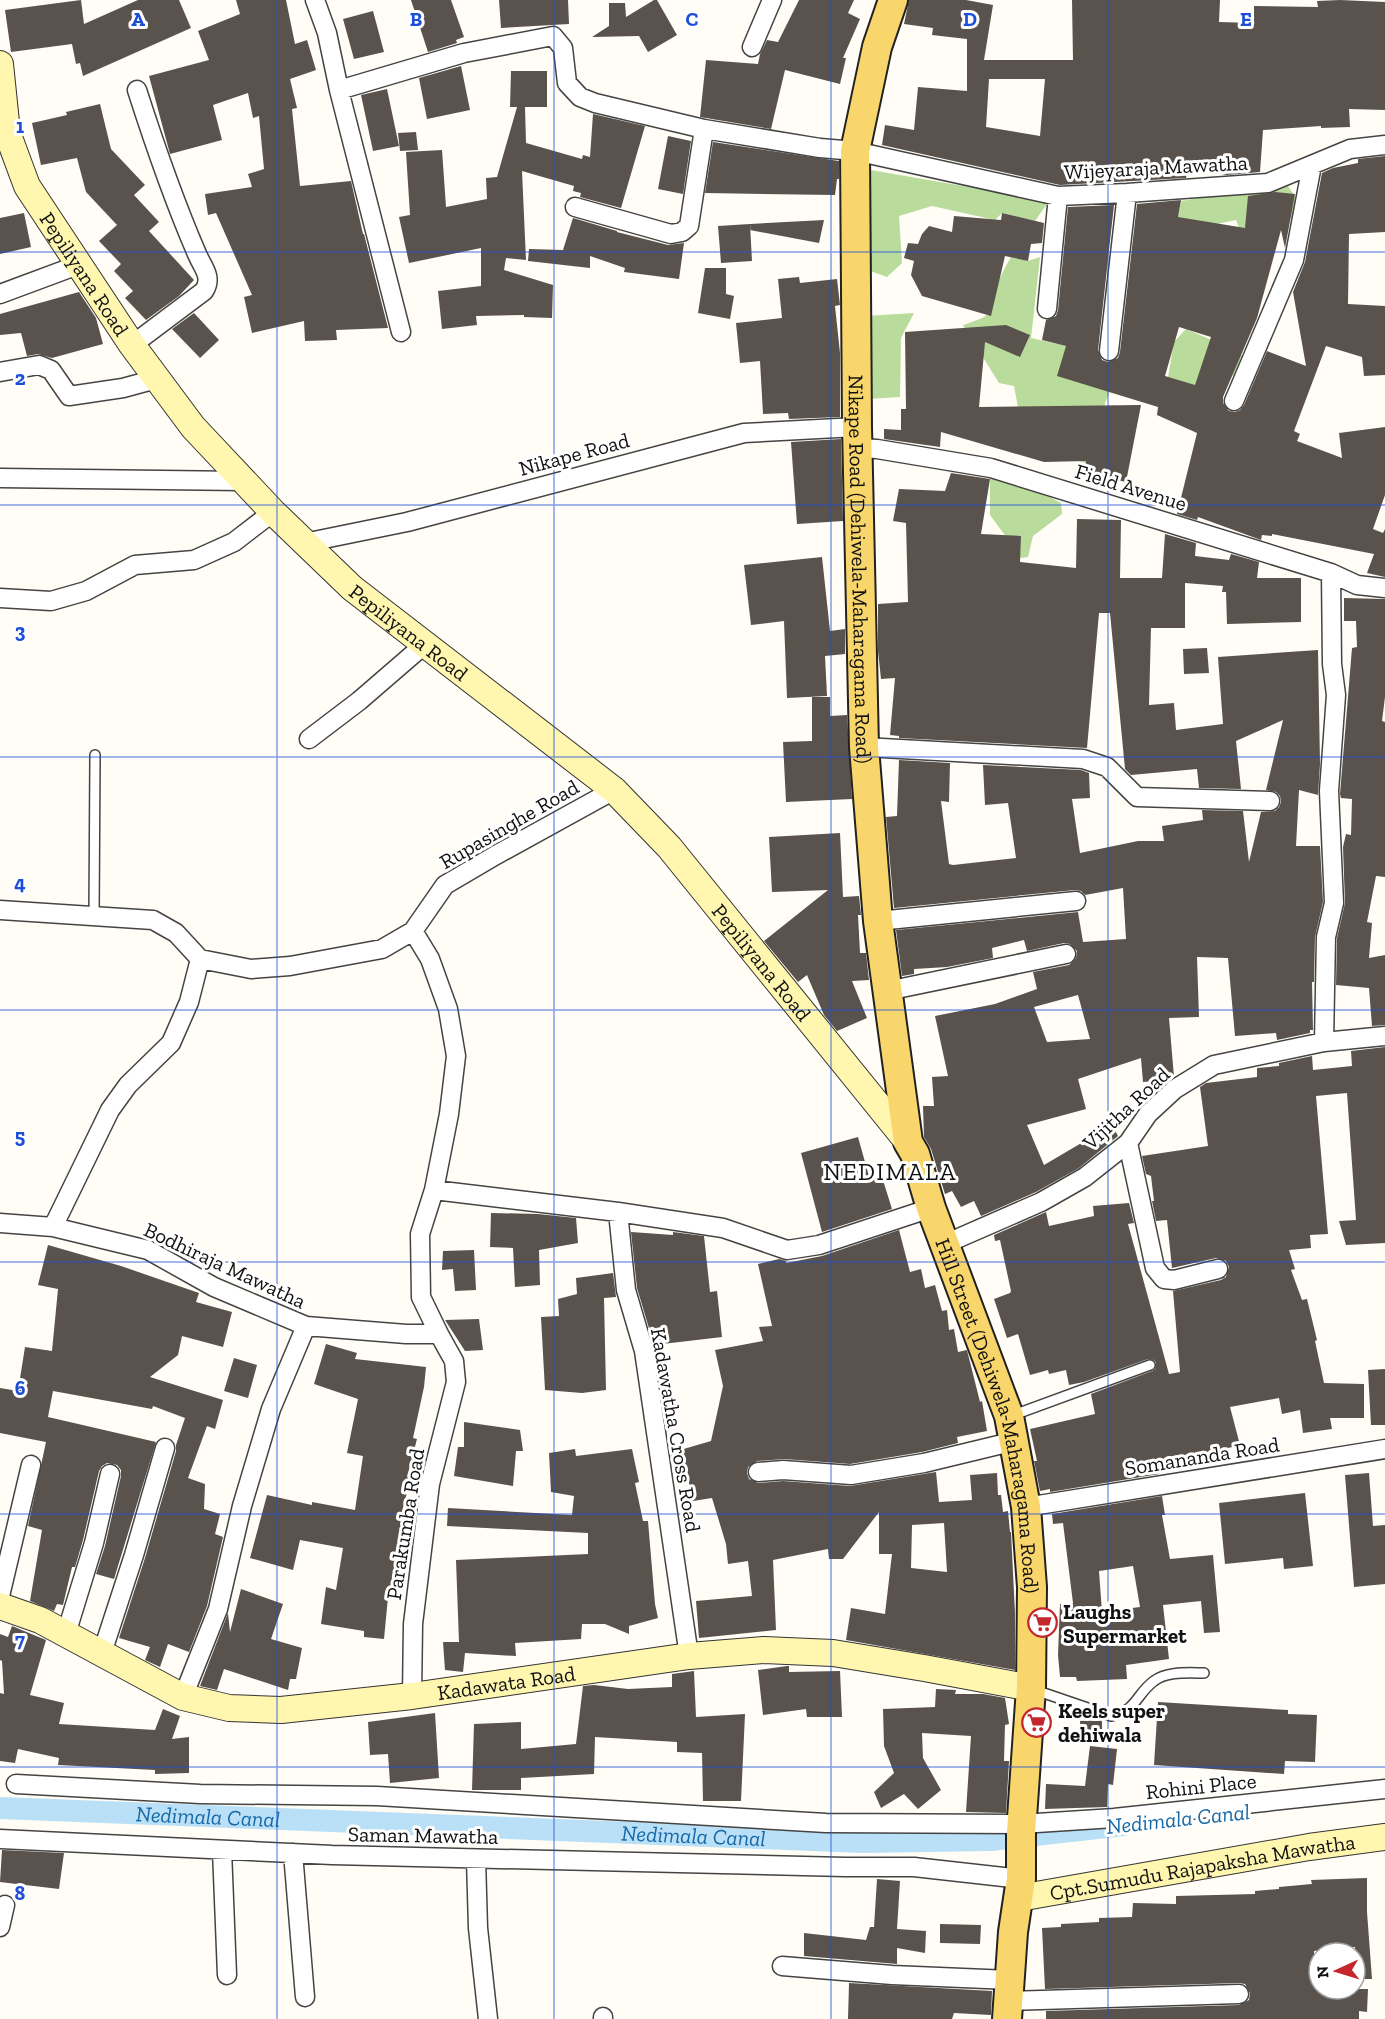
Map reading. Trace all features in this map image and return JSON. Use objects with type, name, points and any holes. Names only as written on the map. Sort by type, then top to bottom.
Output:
[{"type":"main road","name":"Nikape Road (Dehiwela-Maharagama Road)","points":[[893,0],[877,47],[855,151],[857,437],[864,747],[878,921],[908,1142]]},
{"type":"main road","name":"Pepiliyana Road","points":[[0,64],[4,132],[27,186],[132,345],[194,427],[242,481],[352,588],[614,790],[669,847],[908,1142]]},
{"type":"main road","name":"Hill Street (Dehiwela-Maharagama Road)","points":[[908,1142],[915,1154],[931,1208],[1012,1429],[1026,1507],[1032,1587],[1031,1688],[1021,1828],[1020,1880],[1013,1932],[1009,2000]]},
{"type":"main road","name":"Kadawata Road","points":[[0,1606],[40,1620],[183,1697],[229,1708],[281,1710],[412,1696],[689,1656],[764,1650],[833,1653],[1031,1688]]},
{"type":"main road","name":"Cpt.Sumudu Rajapaksha Mawatha","points":[[1020,1880],[1309,1847],[1385,1836]]},
{"type":"street","points":[[315,0],[327,33],[339,90],[401,332]]},
{"type":"street","points":[[752,46],[772,0]]},
{"type":"street","name":"Wijeyaraja Mawatha","points":[[339,90],[464,53],[553,36],[562,48],[567,83],[580,97],[595,103],[704,129],[820,148],[855,151],[1058,196],[1268,183],[1350,149],[1385,145]]},
{"type":"street","points":[[132,345],[204,291],[209,284],[209,277],[189,236],[163,171],[137,90]]},
{"type":"street","points":[[575,207],[671,234],[682,232],[689,226],[704,129]]},
{"type":"street","points":[[1234,401],[1294,260],[1312,165]]},
{"type":"street","points":[[1109,351],[1127,193]]},
{"type":"street","points":[[1047,309],[1058,196]]},
{"type":"street","points":[[0,294],[78,265]]},
{"type":"street","points":[[0,372],[39,365],[51,370],[69,396],[123,388],[156,379]]},
{"type":"street","name":"Nikape Road","points":[[304,543],[407,522],[744,433],[857,437]]},
{"type":"street","name":"Field Avenue","points":[[857,437],[877,449],[991,468],[1331,573],[1357,585],[1385,588]]},
{"type":"street","points":[[0,478],[242,481]]},
{"type":"street","points":[[0,598],[51,601],[86,591],[135,566],[194,560],[234,542],[273,512]]},
{"type":"street","points":[[1324,1042],[1326,937],[1334,903],[1329,791],[1336,694],[1332,664],[1331,573]]},
{"type":"street","points":[[309,740],[359,701],[424,644]]},
{"type":"street","points":[[864,747],[1083,759],[1107,767],[1137,797],[1270,801]]},
{"type":"street","name":"Rupasinghe Road","points":[[200,959],[250,969],[290,966],[382,948],[413,931],[445,885],[614,790]]},
{"type":"street","points":[[878,921],[1076,901]]},
{"type":"street","points":[[0,910],[153,920],[176,933],[200,959],[189,1002],[171,1043],[128,1085],[110,1110],[53,1227]]},
{"type":"street","points":[[413,931],[430,959],[448,1009],[456,1056],[449,1114],[434,1190],[420,1234],[421,1297],[439,1334]]},
{"type":"street","points":[[887,991],[1066,954]]},
{"type":"street","name":"Vijitha Road","points":[[945,1244],[1041,1202],[1085,1177],[1128,1143],[1148,1114],[1175,1089],[1214,1065],[1324,1042],[1385,1035]]},
{"type":"street","points":[[1128,1143],[1155,1268],[1164,1280],[1174,1280],[1218,1269]]},
{"type":"street","points":[[434,1190],[618,1212],[723,1228],[787,1250],[819,1245],[931,1208]]},
{"type":"street","name":"Kadawatha Cross Road","points":[[618,1212],[626,1290],[644,1351],[689,1656]]},
{"type":"street","name":"Bodhiraja Mawatha","points":[[0,1223],[53,1227],[148,1250],[214,1287],[306,1326],[406,1334],[439,1334]]},
{"type":"street","points":[[183,1697],[218,1609],[242,1506],[271,1409],[306,1326]]},
{"type":"street","name":"Parakumba Road","points":[[412,1696],[413,1624],[428,1496],[456,1382],[454,1361],[439,1334]]},
{"type":"street","points":[[758,1472],[783,1470],[851,1474],[924,1463],[1012,1429]]},
{"type":"street","points":[[102,1653],[165,1448]]},
{"type":"street","name":"Somananda Road","points":[[1026,1507],[1385,1449]]},
{"type":"street","points":[[0,1596],[32,1465]]},
{"type":"street","points":[[66,1634],[94,1543],[110,1474]]},
{"type":"street","name":"Rohini Place","points":[[16,1785],[200,1794],[377,1796],[826,1823],[1021,1828],[1385,1789]]},
{"type":"street","name":"Saman Mawatha","points":[[0,1839],[293,1853],[914,1867],[1020,1880]]},
{"type":"street","points":[[222,1850],[227,1975]]},
{"type":"street","points":[[293,1853],[305,1997]]},
{"type":"street","points":[[476,1858],[478,1928],[488,2019]]},
{"type":"street","points":[[0,1927],[5,1905]]},
{"type":"street","points":[[782,1966],[892,1975],[1009,2000],[1239,1994]]},
{"type":"lane","points":[[94,916],[95,755]]},
{"type":"lane","points":[[1012,1429],[1150,1365]]},
{"type":"lane","points":[[1031,1688],[1111,1716],[1124,1713],[1154,1681],[1169,1674],[1204,1673]]},
{"type":"green space","points":[[865,169],[1049,201],[1035,221],[1002,213],[995,220],[932,206],[899,216],[902,263],[887,277],[865,269]]},
{"type":"green space","points":[[1286,183],[1296,198],[1295,216],[1277,227],[1242,236],[1236,220],[1217,224],[1176,226],[1181,201]]},
{"type":"green space","points":[[1011,257],[1028,261],[1040,257],[1031,338],[1097,353],[1115,380],[1105,403],[1098,462],[1077,463],[1076,438],[1019,413],[1014,386],[999,383],[963,325],[984,317],[992,309],[1000,278]]},
{"type":"green space","points":[[914,313],[901,338],[900,397],[868,399],[866,316]]},
{"type":"green space","points":[[1186,329],[1214,341],[1210,352],[1242,355],[1234,376],[1203,363],[1194,389],[1167,383],[1174,342]]},
{"type":"green space","points":[[990,478],[1042,493],[1061,503],[1062,514],[1033,536],[1028,557],[1012,559],[1012,545],[990,515]]},
{"type":"building","points":[[81,0],[84,24],[138,0],[179,0],[191,28],[83,76],[80,63],[76,64],[72,44],[11,52],[5,10]]},
{"type":"building","points":[[236,0],[286,0],[295,44],[307,40],[316,70],[290,79],[297,108],[292,109],[300,186],[351,181],[388,328],[336,330],[337,340],[305,341],[304,321],[252,333],[244,297],[252,295],[216,213],[208,215],[205,194],[252,187],[248,174],[264,169],[259,116],[253,118],[248,93],[213,105],[222,140],[170,154],[149,76],[209,60],[198,31],[240,14]]},
{"type":"building","points":[[411,0],[451,0],[464,37],[456,40],[457,43],[428,52]]},
{"type":"building","points":[[499,0],[568,0],[569,24],[501,28]]},
{"type":"building","points":[[657,0],[677,35],[648,52],[639,36],[592,37],[609,26],[609,3],[625,3],[626,17]]},
{"type":"building","points":[[799,0],[854,0],[848,13],[860,19],[843,58],[846,58],[840,84],[785,70],[771,129],[700,117],[706,60],[758,64],[767,40],[778,42]]},
{"type":"building","points":[[909,0],[966,0],[993,5],[984,60],[1073,60],[1072,0],[1220,0],[1219,22],[1254,23],[1254,6],[1318,7],[1317,1],[1340,0],[1385,2],[1385,110],[1349,109],[1350,127],[1321,128],[1321,126],[1263,130],[1260,172],[1227,175],[1188,168],[1186,178],[1060,185],[882,145],[885,125],[914,130],[918,87],[967,91],[967,39],[932,35],[933,28],[904,24]],"holes":[[[989,79],[1045,79],[1040,136],[986,127]]]},
{"type":"building","points":[[373,11],[384,52],[354,59],[343,19]]},
{"type":"building","points":[[461,66],[470,110],[427,119],[419,78]]},
{"type":"building","points":[[511,71],[547,71],[547,107],[525,107],[526,143],[582,159],[583,155],[590,157],[593,114],[645,126],[621,208],[580,197],[581,193],[573,191],[574,186],[522,171],[526,260],[506,258],[504,270],[553,285],[552,318],[524,317],[524,315],[476,316],[477,325],[442,329],[438,291],[481,286],[481,248],[409,263],[399,217],[410,215],[406,152],[442,150],[446,207],[487,199],[486,178],[497,177],[517,107],[510,107]]},
{"type":"building","points":[[387,89],[399,146],[373,151],[361,95]]},
{"type":"building","points":[[100,104],[111,149],[145,185],[134,195],[159,222],[149,231],[194,280],[179,296],[146,320],[125,298],[133,291],[114,271],[121,264],[99,241],[117,225],[86,192],[77,158],[41,165],[32,123]]},
{"type":"building","points":[[416,132],[418,150],[400,151],[398,133]]},
{"type":"building","points":[[668,136],[691,141],[683,194],[658,189]]},
{"type":"building","points":[[713,142],[839,161],[839,179],[837,179],[835,195],[705,193]]},
{"type":"building","points":[[1385,156],[1385,232],[1349,234],[1348,304],[1385,306],[1385,375],[1364,376],[1362,357],[1326,346],[1294,431],[1300,434],[1297,441],[1342,458],[1339,433],[1385,427],[1385,495],[1373,529],[1383,533],[1385,529],[1385,577],[1367,573],[1374,554],[1272,534],[1272,536],[1262,535],[1261,540],[1198,517],[1197,520],[1177,514],[1197,433],[1157,415],[1158,407],[1057,376],[1066,346],[1042,340],[1046,320],[1056,316],[1058,310],[1068,207],[1114,205],[1098,350],[1102,360],[1108,362],[1118,358],[1120,352],[1137,204],[1181,200],[1178,217],[1245,228],[1248,196],[1275,192],[1295,194],[1285,248],[1281,230],[1257,318],[1223,397],[1223,403],[1229,411],[1240,410],[1267,351],[1306,366],[1293,292],[1305,262],[1322,173],[1333,168],[1358,163],[1358,159]],"holes":[[[1179,327],[1211,337],[1195,385],[1165,376]]]},
{"type":"building","points":[[24,213],[31,247],[0,254],[0,218]]},
{"type":"building","points":[[1002,213],[1044,223],[1042,243],[1031,244],[1028,261],[1005,256],[991,316],[922,296],[911,275],[914,261],[904,258],[908,243],[918,244],[922,234],[929,226],[952,232],[954,216],[1001,220]]},
{"type":"building","points":[[573,218],[668,245],[684,243],[679,279],[624,272],[625,268],[590,256],[590,268],[528,261],[529,249],[563,250]]},
{"type":"building","points":[[824,220],[819,243],[750,230],[750,224]]},
{"type":"building","points":[[750,224],[752,261],[721,263],[718,226]]},
{"type":"building","points":[[705,268],[726,268],[726,294],[734,296],[730,319],[698,313]]},
{"type":"building","points":[[799,277],[800,283],[837,279],[840,305],[835,306],[840,353],[840,417],[789,419],[788,413],[763,414],[760,361],[740,363],[736,323],[782,318],[778,279]]},
{"type":"building","points":[[79,292],[96,318],[103,344],[52,358],[38,354],[27,356],[21,333],[0,335],[0,314]]},
{"type":"building","points":[[194,313],[219,340],[200,358],[172,329]]},
{"type":"building","points":[[1006,325],[1030,335],[1020,357],[985,342],[979,407],[1141,405],[1126,482],[1084,473],[1086,461],[1044,462],[941,432],[940,447],[884,439],[884,429],[901,430],[901,409],[906,409],[905,332]]},
{"type":"building","points":[[841,439],[843,521],[797,524],[791,442]]},
{"type":"building","points":[[951,473],[990,479],[981,534],[1021,536],[1020,562],[1076,568],[1077,519],[1121,520],[1120,578],[1162,578],[1165,534],[1196,543],[1195,556],[1229,560],[1231,554],[1259,562],[1257,578],[1301,578],[1301,622],[1227,624],[1226,592],[1222,592],[1223,586],[1185,583],[1185,628],[1151,628],[1149,705],[1174,703],[1176,730],[1223,724],[1218,657],[1318,650],[1320,764],[1318,795],[1299,790],[1296,846],[1320,846],[1323,902],[1315,937],[1314,982],[1312,982],[1313,1030],[1310,1030],[1310,1033],[1277,1040],[1276,1033],[1235,1036],[1228,958],[1197,957],[1199,1017],[1169,1018],[1174,1077],[1168,1080],[1143,1082],[1141,1058],[1078,1079],[1086,1109],[1027,1125],[1044,1165],[1112,1125],[1118,1136],[1079,1168],[1036,1192],[981,1216],[974,1201],[961,1207],[952,1191],[945,1194],[931,1149],[924,1137],[923,1106],[934,1106],[932,1077],[948,1076],[935,1016],[995,1004],[1037,989],[1033,972],[1069,965],[1076,958],[1077,951],[1070,944],[1064,943],[1027,951],[1024,940],[992,948],[993,958],[947,967],[914,969],[914,974],[902,976],[896,930],[1078,912],[1083,942],[1126,939],[1123,888],[1085,895],[1075,890],[894,908],[886,817],[897,816],[899,760],[950,763],[949,802],[941,801],[949,864],[1016,858],[1008,803],[985,805],[983,765],[1081,770],[1089,773],[1090,798],[1072,799],[1080,853],[1138,841],[1164,841],[1162,826],[1203,820],[1202,810],[1243,811],[1249,862],[1261,812],[1275,811],[1281,802],[1276,792],[1266,790],[1283,720],[1236,741],[1241,789],[1199,788],[1197,769],[1131,775],[1125,769],[1110,613],[1099,613],[1087,748],[899,738],[899,736],[890,735],[895,678],[881,679],[878,651],[878,604],[908,602],[906,523],[893,521],[899,489],[945,491]],"holes":[[[1078,995],[1090,1039],[1047,1042],[1034,1007]]]},
{"type":"building","points":[[822,557],[830,631],[845,629],[845,654],[825,656],[827,696],[787,698],[784,621],[751,625],[744,565]]},
{"type":"building","points":[[1344,598],[1385,599],[1385,697],[1382,721],[1385,722],[1385,877],[1376,876],[1367,922],[1372,923],[1369,958],[1385,955],[1385,1025],[1372,1026],[1369,988],[1336,985],[1337,938],[1345,903],[1343,847],[1346,834],[1351,835],[1352,799],[1341,798],[1340,794],[1352,648],[1357,647],[1356,621],[1344,621]]},
{"type":"building","points":[[1207,648],[1209,673],[1184,674],[1183,649]]},
{"type":"building","points":[[812,697],[830,697],[830,716],[847,715],[852,799],[786,802],[783,742],[812,741]]},
{"type":"building","points":[[840,833],[843,897],[859,896],[860,953],[866,953],[869,980],[852,981],[867,1018],[837,1031],[824,1015],[807,975],[798,982],[764,941],[828,890],[772,892],[769,837]]},
{"type":"building","points":[[1385,1047],[1385,1243],[1346,1245],[1339,1221],[1356,1220],[1347,1093],[1316,1096],[1328,1234],[1310,1235],[1311,1248],[1289,1250],[1295,1269],[1291,1270],[1302,1300],[1307,1299],[1324,1383],[1364,1384],[1364,1418],[1330,1418],[1332,1429],[1303,1433],[1300,1410],[1282,1414],[1279,1398],[1230,1407],[1240,1445],[1193,1457],[1194,1464],[1158,1471],[1159,1474],[1050,1492],[1050,1489],[1040,1491],[1034,1461],[1037,1461],[1030,1429],[1095,1414],[1091,1394],[1152,1371],[1156,1363],[1148,1359],[1084,1382],[1069,1385],[1066,1370],[1049,1374],[1048,1370],[1030,1375],[1018,1334],[1007,1338],[994,1299],[1011,1291],[1000,1240],[995,1241],[994,1235],[1046,1212],[1049,1226],[1094,1216],[1093,1206],[1129,1203],[1134,1223],[1128,1224],[1169,1374],[1180,1372],[1173,1291],[1221,1280],[1226,1277],[1229,1267],[1226,1261],[1216,1258],[1172,1268],[1167,1220],[1156,1221],[1151,1176],[1146,1174],[1142,1156],[1208,1146],[1200,1087],[1206,1083],[1257,1077],[1257,1068],[1279,1066],[1279,1063],[1312,1056],[1313,1070],[1352,1066],[1351,1051]]},
{"type":"building","points":[[858,1137],[870,1180],[882,1177],[892,1209],[822,1232],[801,1153]]},
{"type":"building","points":[[491,1213],[576,1218],[578,1243],[539,1250],[540,1285],[515,1287],[513,1248],[490,1247]]},
{"type":"building","points":[[899,1230],[910,1272],[921,1269],[925,1288],[935,1285],[942,1311],[947,1310],[949,1330],[954,1329],[958,1352],[967,1350],[980,1402],[982,1401],[987,1431],[957,1437],[958,1443],[922,1452],[850,1464],[784,1459],[757,1461],[748,1467],[749,1479],[758,1483],[783,1481],[850,1486],[936,1472],[939,1502],[972,1500],[970,1475],[997,1473],[998,1495],[1001,1495],[1003,1512],[1008,1511],[1011,1532],[1015,1670],[846,1640],[851,1608],[885,1614],[892,1554],[879,1554],[879,1512],[843,1559],[829,1559],[828,1549],[773,1560],[776,1630],[699,1638],[696,1601],[752,1596],[748,1561],[728,1564],[726,1544],[712,1498],[693,1501],[687,1474],[676,1476],[670,1453],[711,1441],[723,1386],[715,1350],[763,1341],[759,1327],[772,1326],[758,1264],[779,1259],[786,1263],[822,1256]],"holes":[[[944,1523],[947,1572],[911,1568],[912,1525]]]},
{"type":"building","points":[[631,1232],[673,1235],[673,1232],[704,1236],[710,1292],[717,1291],[722,1337],[654,1345],[637,1288]]},
{"type":"building","points":[[48,1245],[121,1266],[199,1293],[196,1302],[232,1312],[223,1347],[182,1336],[178,1355],[150,1377],[223,1400],[215,1429],[207,1426],[188,1478],[205,1484],[204,1509],[220,1514],[215,1534],[223,1537],[207,1606],[189,1652],[168,1644],[160,1667],[145,1660],[150,1647],[119,1638],[145,1558],[185,1418],[153,1406],[152,1409],[53,1391],[48,1417],[156,1442],[114,1579],[96,1574],[121,1476],[121,1470],[117,1465],[107,1463],[99,1471],[83,1540],[75,1567],[72,1567],[63,1605],[57,1604],[54,1611],[30,1601],[42,1530],[28,1526],[46,1442],[0,1433],[0,1388],[18,1391],[25,1347],[52,1351],[58,1289],[38,1285]]},
{"type":"building","points":[[474,1250],[476,1290],[455,1291],[453,1269],[442,1270],[443,1251]]},
{"type":"building","points":[[613,1273],[616,1297],[604,1298],[606,1390],[582,1393],[545,1390],[541,1317],[559,1316],[558,1299],[577,1294],[576,1278]]},
{"type":"building","points":[[479,1319],[483,1350],[465,1351],[445,1320]]},
{"type":"building","points":[[326,1344],[357,1353],[355,1359],[426,1367],[413,1438],[417,1439],[407,1477],[411,1478],[400,1519],[409,1520],[388,1597],[384,1639],[364,1637],[364,1631],[321,1624],[326,1587],[336,1590],[343,1548],[300,1540],[293,1570],[250,1558],[267,1495],[312,1505],[312,1502],[355,1510],[363,1456],[347,1453],[358,1399],[314,1384]]},
{"type":"building","points":[[234,1358],[257,1365],[248,1398],[224,1391]]},
{"type":"building","points":[[1385,1369],[1385,1425],[1371,1425],[1368,1370]]},
{"type":"building","points":[[464,1422],[520,1430],[523,1451],[516,1451],[513,1486],[454,1476],[458,1447],[464,1447]]},
{"type":"building","points":[[575,1449],[576,1456],[632,1449],[639,1482],[635,1483],[643,1521],[648,1521],[658,1618],[629,1626],[629,1634],[605,1624],[582,1624],[581,1639],[515,1643],[516,1656],[465,1653],[463,1672],[445,1670],[443,1642],[459,1642],[456,1560],[588,1554],[588,1533],[447,1526],[448,1508],[572,1515],[574,1496],[551,1492],[549,1453]]},
{"type":"building","points":[[1369,1473],[1373,1526],[1385,1525],[1385,1584],[1354,1587],[1345,1475]]},
{"type":"building","points":[[1305,1493],[1313,1566],[1284,1569],[1283,1558],[1225,1564],[1219,1503]]},
{"type":"building","points":[[1162,1496],[1165,1515],[1162,1515],[1170,1559],[1213,1555],[1220,1632],[1204,1633],[1201,1601],[1163,1605],[1169,1659],[1126,1665],[1127,1679],[1077,1681],[1076,1677],[1060,1677],[1058,1655],[1060,1604],[1073,1603],[1063,1523],[1053,1524],[1052,1514]],"holes":[[[1133,1566],[1140,1607],[1102,1612],[1099,1571]]]},
{"type":"building","points":[[241,1589],[283,1604],[271,1639],[302,1648],[296,1679],[290,1679],[288,1690],[224,1669],[217,1690],[200,1686],[228,1613],[230,1632]]},
{"type":"building","points":[[12,1626],[46,1640],[30,1695],[64,1703],[59,1724],[155,1730],[163,1709],[180,1716],[172,1739],[189,1737],[189,1773],[155,1774],[155,1770],[58,1765],[59,1758],[18,1749],[15,1763],[0,1761],[0,1693],[4,1694],[0,1634],[8,1637]]},
{"type":"building","points":[[789,1666],[789,1672],[840,1671],[842,1717],[807,1717],[806,1709],[763,1715],[758,1670]]},
{"type":"building","points":[[694,1671],[696,1717],[745,1714],[741,1801],[703,1801],[702,1753],[677,1752],[677,1742],[595,1737],[594,1774],[521,1778],[521,1790],[472,1790],[474,1724],[521,1722],[521,1749],[576,1744],[583,1686],[628,1689],[672,1687],[672,1674]]},
{"type":"building","points":[[936,1689],[956,1690],[955,1694],[983,1694],[1005,1698],[1009,1724],[1005,1725],[1004,1761],[1009,1761],[1006,1813],[966,1812],[971,1736],[922,1733],[923,1758],[941,1790],[918,1809],[904,1794],[881,1808],[874,1792],[894,1773],[884,1746],[883,1709],[935,1707]]},
{"type":"building","points":[[1158,1702],[1288,1710],[1288,1714],[1317,1715],[1315,1762],[1285,1761],[1284,1774],[1154,1765]]},
{"type":"building","points":[[435,1713],[439,1778],[390,1783],[388,1754],[370,1755],[368,1722]]},
{"type":"building","points":[[1102,1720],[1102,1737],[1081,1738],[1080,1721]]},
{"type":"building","points":[[1090,1746],[1117,1749],[1113,1785],[1108,1784],[1107,1807],[1045,1809],[1046,1784],[1085,1786]]},
{"type":"building","points":[[2,1850],[64,1853],[59,1889],[0,1882]]},
{"type":"building","points":[[1367,1878],[1372,1979],[1367,1979],[1367,1941],[1307,1941],[1307,2001],[1367,2001],[1368,1989],[1367,2012],[1359,2011],[1359,2019],[1046,2019],[1046,2011],[1239,2005],[1249,2000],[1250,1993],[1245,1984],[1239,1983],[1045,1989],[1042,1928],[1061,1927],[1061,1924],[1099,1922],[1099,1918],[1132,1917],[1133,1903],[1176,1904],[1176,1896],[1255,1894],[1255,1891],[1312,1884],[1311,1880]]},
{"type":"building","points":[[877,1879],[900,1881],[897,1929],[926,1931],[925,1953],[897,1948],[897,1964],[804,1956],[804,1933],[866,1940],[870,1927],[874,1927]]},
{"type":"building","points":[[940,1924],[981,1925],[980,1944],[940,1943]]},
{"type":"building","points":[[849,1983],[992,1991],[991,2015],[954,2013],[952,2019],[848,2019]]},
{"type":"waterway","name":"Nedimala Canal","points":[[0,1808],[862,1842],[991,1840],[1124,1825]]},
{"type":"place","name":"Laughs Supermarket","points":[[1042,1623]]},
{"type":"place","name":"Keels super dehiwala","points":[[1037,1722]]},
{"type":"district","name":"NEDIMALA","points":[[890,1171]]}]
